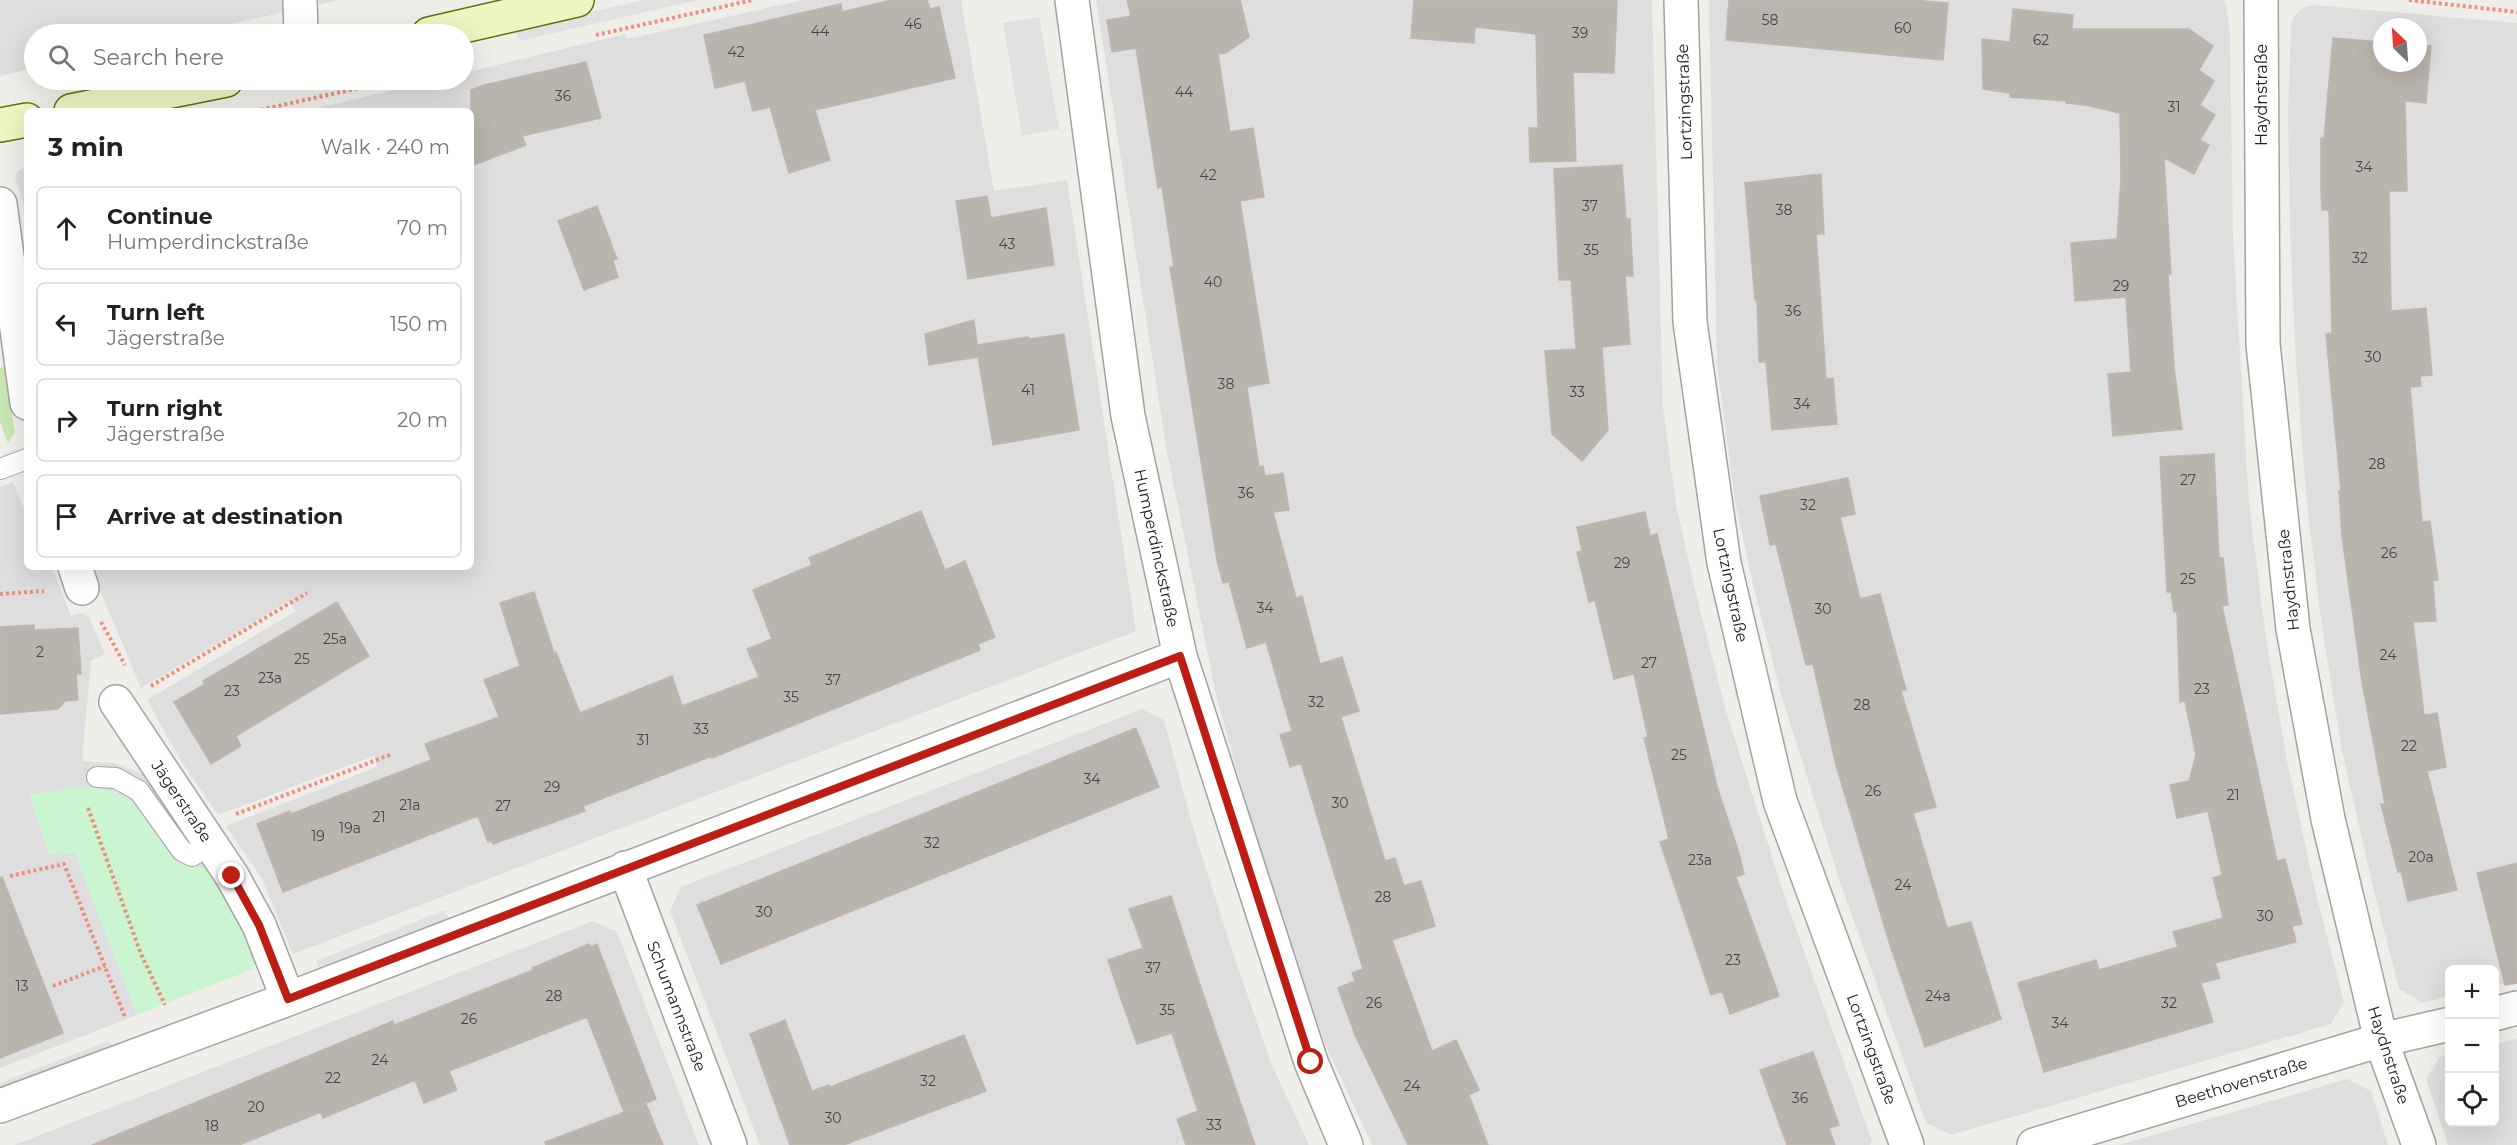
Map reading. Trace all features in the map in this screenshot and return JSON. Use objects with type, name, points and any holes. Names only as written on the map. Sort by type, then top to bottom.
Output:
[{"type":"main road","points":[[473,24],[577,0]]},
{"type":"main road","points":[[85,108],[175,90]]},
{"type":"main road","points":[[0,125],[24,121]]},
{"type":"street","points":[[300,0],[301,24]]},
{"type":"street","name":"Humperdinckstraße","points":[[1072,0],[1128,416],[1180,656],[1311,1062],[1346,1145]]},
{"type":"street","name":"Lortzingstraße","points":[[1681,0],[1690,322],[1724,563],[1780,801],[1907,1145]]},
{"type":"street","name":"Haydnstraße","points":[[2261,0],[2263,345],[2293,629],[2328,819],[2381,1040],[2420,1145]]},
{"type":"street","points":[[0,204],[9,346],[24,394]]},
{"type":"street","points":[[0,1106],[288,999],[1180,656]]},
{"type":"street","name":"Jägerstraße","points":[[128,698],[205,836],[232,876],[259,925],[288,999]]},
{"type":"street","name":"Schumannstraße","points":[[625,868],[730,1145]]},
{"type":"street","points":[[2499,1013],[2517,1008]]},
{"type":"street","name":"Beethovenstraße","points":[[2034,1145],[2381,1040],[2445,1025]]},
{"type":"lane","points":[[0,469],[24,460]]},
{"type":"lane","points":[[97,777],[116,778],[139,791],[182,851],[192,856],[205,836]]},
{"type":"path","points":[[591,36],[753,0]]},
{"type":"path","points":[[2409,0],[2517,12]]},
{"type":"path","points":[[269,108],[351,90]]},
{"type":"path","points":[[78,578],[128,698],[307,593]]},
{"type":"path","points":[[205,836],[392,754]]},
{"type":"path","points":[[87,806],[141,954],[181,1039]]},
{"type":"path","points":[[10,876],[64,864],[140,1054]]},
{"type":"path","points":[[53,986],[105,966]]},
{"type":"shaded area","points":[[0,0],[339,0],[230,24],[24,24],[24,70],[0,76]]},
{"type":"shaded area","points":[[643,0],[698,0],[519,41],[516,29]]},
{"type":"shaded area","points":[[803,0],[961,0],[994,191],[1067,180],[1136,631],[293,954],[262,879],[226,826],[377,767],[374,756],[218,815],[181,761],[147,700],[296,611],[289,601],[141,688],[91,570],[474,570],[474,108],[318,108],[393,90],[474,90],[474,71],[625,34],[627,39]]},
{"type":"shaded area","points":[[1096,0],[1652,0],[1663,407],[1676,505],[1726,711],[1785,898],[1872,1141],[1870,1145],[1372,1145],[1325,1044],[1286,933],[1250,817],[1216,695],[1167,452]]},
{"type":"shaded area","points":[[1709,0],[2223,0],[2226,4],[2230,32],[2233,239],[2249,502],[2266,638],[2287,761],[2316,894],[2344,1002],[2331,1024],[1951,1135],[1926,1123],[1840,882],[1781,694],[1755,593],[1735,501],[1717,364]]},
{"type":"shaded area","points":[[2314,5],[2517,23],[2517,980],[2499,985],[2499,965],[2445,965],[2445,997],[2423,1003],[2399,989],[2342,751],[2321,621],[2306,494],[2296,363],[2290,233],[2288,111],[2291,23],[2303,8]]},
{"type":"shaded area","points":[[1039,17],[1059,129],[1022,136],[1003,23]]},
{"type":"shaded area","points":[[24,168],[24,212],[15,177],[18,171]]},
{"type":"shaded area","points":[[13,482],[24,509],[24,570],[53,570],[71,616],[81,613],[89,617],[105,654],[91,661],[82,761],[114,763],[142,774],[152,783],[217,873],[175,860],[139,808],[116,792],[80,787],[75,853],[137,1015],[0,1068],[0,487]]},
{"type":"shaded area","points":[[1142,709],[1164,720],[1194,831],[1232,950],[1271,1063],[1309,1145],[760,1145],[670,911],[681,887]]},
{"type":"shaded area","points":[[445,910],[450,922],[321,972],[316,961]]},
{"type":"shaded area","points":[[593,921],[617,932],[699,1145],[14,1145]]},
{"type":"shaded area","points":[[2517,1039],[2517,1145],[2448,1145],[2426,1079],[2440,1057],[2445,1055],[2445,1127],[2499,1127],[2499,1043]]},
{"type":"shaded area","points":[[110,1040],[114,1050],[0,1094],[0,1083]]},
{"type":"shaded area","points":[[2347,1079],[2371,1091],[2388,1145],[2119,1145]]},
{"type":"green space","points":[[4,366],[15,432],[8,443],[0,422],[0,368]]},
{"type":"green space","points":[[80,787],[109,790],[126,796],[139,808],[175,860],[217,873],[232,896],[256,958],[253,969],[137,1015],[75,853],[49,854],[29,795]]},
{"type":"building","points":[[891,0],[927,0],[930,9],[939,7],[955,78],[815,110],[830,160],[789,173],[770,107],[753,111],[745,81],[715,88],[704,35],[841,4],[842,12]]},
{"type":"building","points":[[1127,0],[1240,0],[1249,37],[1226,53],[1218,54],[1230,132],[1253,128],[1264,197],[1240,201],[1269,383],[1247,387],[1259,467],[1263,466],[1265,476],[1283,473],[1289,510],[1273,512],[1296,598],[1302,596],[1320,664],[1342,657],[1359,711],[1341,717],[1385,861],[1395,858],[1404,886],[1421,881],[1435,926],[1392,940],[1432,1051],[1456,1040],[1479,1090],[1469,1095],[1488,1145],[1408,1145],[1355,1035],[1338,988],[1355,981],[1352,973],[1363,969],[1301,763],[1290,767],[1280,735],[1292,731],[1266,642],[1247,648],[1229,582],[1223,583],[1217,561],[1170,267],[1174,267],[1162,187],[1158,188],[1136,48],[1112,52],[1107,20],[1131,16]]},
{"type":"building","points":[[1414,0],[1617,0],[1614,73],[1573,72],[1576,161],[1530,162],[1529,128],[1538,128],[1536,34],[1475,27],[1474,43],[1411,38]]},
{"type":"building","points":[[1729,0],[1911,0],[1948,3],[1943,60],[1726,40]]},
{"type":"building","points":[[2013,9],[2073,15],[2072,29],[2189,29],[2213,46],[2199,70],[2214,81],[2200,105],[2215,115],[2200,140],[2209,145],[2194,174],[2164,158],[2174,367],[2182,429],[2113,436],[2108,374],[2131,372],[2126,297],[2075,301],[2071,243],[2117,239],[2121,179],[2120,113],[2066,103],[2066,101],[2010,97],[2010,93],[1983,89],[1982,39],[2010,42]]},
{"type":"building","points":[[2333,38],[2373,41],[2373,72],[2427,72],[2427,46],[2431,46],[2426,103],[2405,101],[2407,191],[2389,191],[2391,311],[2426,308],[2432,375],[2420,376],[2421,386],[2410,387],[2422,522],[2430,521],[2438,580],[2433,581],[2436,621],[2413,622],[2424,715],[2437,713],[2446,767],[2427,771],[2457,890],[2408,901],[2401,871],[2398,872],[2381,804],[2385,804],[2362,682],[2342,536],[2339,491],[2341,491],[2326,334],[2332,333],[2329,210],[2322,210],[2321,191],[2321,138],[2324,138]]},
{"type":"building","points":[[586,62],[601,118],[522,136],[526,145],[474,165],[474,108],[471,108],[471,90]]},
{"type":"building","points":[[1622,165],[1626,219],[1630,219],[1633,276],[1625,276],[1630,344],[1599,347],[1602,347],[1608,430],[1582,461],[1552,434],[1545,351],[1576,349],[1571,280],[1559,280],[1554,169]]},
{"type":"building","points":[[1821,174],[1824,234],[1816,234],[1826,379],[1833,378],[1837,424],[1772,430],[1766,362],[1759,362],[1757,300],[1755,300],[1745,183]]},
{"type":"building","points":[[987,196],[991,218],[1046,208],[1054,265],[968,279],[956,201]]},
{"type":"building","points":[[597,206],[617,259],[613,261],[618,277],[584,290],[558,221]]},
{"type":"building","points":[[974,320],[977,345],[1064,334],[1079,430],[993,445],[978,357],[929,365],[925,334]]},
{"type":"building","points":[[2214,454],[2219,558],[2223,558],[2228,605],[2222,606],[2277,861],[2285,859],[2302,924],[2292,926],[2296,942],[2215,963],[2220,978],[2201,983],[2213,1022],[2044,1072],[2018,983],[2096,960],[2099,970],[2178,947],[2173,932],[2223,918],[2213,878],[2222,875],[2208,811],[2177,818],[2170,785],[2189,781],[2196,755],[2185,701],[2180,702],[2177,612],[2174,612],[2171,592],[2167,592],[2160,457]]},
{"type":"building","points":[[1848,478],[1855,514],[1840,517],[1860,599],[1880,594],[1906,690],[1901,691],[1936,807],[1913,813],[1947,928],[1971,922],[2001,1019],[1925,1047],[1890,945],[1836,765],[1813,664],[1806,665],[1776,544],[1770,545],[1760,496]]},
{"type":"building","points":[[921,511],[945,570],[965,561],[995,637],[978,644],[980,650],[712,758],[712,756],[583,806],[585,811],[493,844],[492,841],[488,842],[478,816],[283,892],[257,824],[290,811],[291,814],[431,760],[425,744],[499,717],[484,680],[520,666],[500,603],[534,592],[554,653],[556,652],[580,713],[672,676],[682,706],[759,677],[747,649],[772,639],[753,590],[812,565],[809,558]]},
{"type":"building","points":[[1645,512],[1650,536],[1657,534],[1718,790],[1739,853],[1744,874],[1736,877],[1779,996],[1730,1014],[1722,991],[1711,995],[1660,842],[1669,839],[1644,738],[1648,737],[1634,674],[1614,679],[1595,600],[1589,602],[1577,552],[1582,551],[1577,527]]},
{"type":"building","points":[[337,602],[369,656],[236,736],[241,746],[211,764],[174,702],[205,684],[203,681]]},
{"type":"building","points":[[34,625],[34,630],[78,628],[81,674],[76,674],[78,700],[65,701],[58,709],[0,714],[0,627]]},
{"type":"building","points":[[1136,728],[1159,787],[721,964],[697,905]]},
{"type":"building","points":[[2517,863],[2517,983],[2505,985],[2477,873]]},
{"type":"building","points":[[2,877],[63,1033],[0,1058],[0,878]]},
{"type":"building","points":[[1171,896],[1255,1145],[1186,1145],[1177,1119],[1198,1111],[1172,1033],[1137,1044],[1122,1002],[1108,960],[1143,948],[1129,909]]},
{"type":"building","points":[[589,944],[591,947],[597,944],[656,1099],[624,1112],[587,1017],[449,1071],[457,1090],[424,1103],[415,1080],[323,1118],[321,1112],[239,1145],[92,1145],[393,1021],[394,1025],[533,970],[532,968]]},
{"type":"building","points":[[785,1020],[812,1091],[829,1085],[830,1087],[964,1035],[986,1091],[844,1145],[790,1145],[750,1034]]},
{"type":"building","points":[[1813,1052],[1839,1125],[1829,1128],[1835,1145],[1787,1145],[1760,1070]]},
{"type":"building","points":[[646,1104],[663,1145],[546,1145],[545,1142]]},
{"type":"route","points":[[232,876],[259,925],[288,999],[1180,656],[1311,1062]]}]
